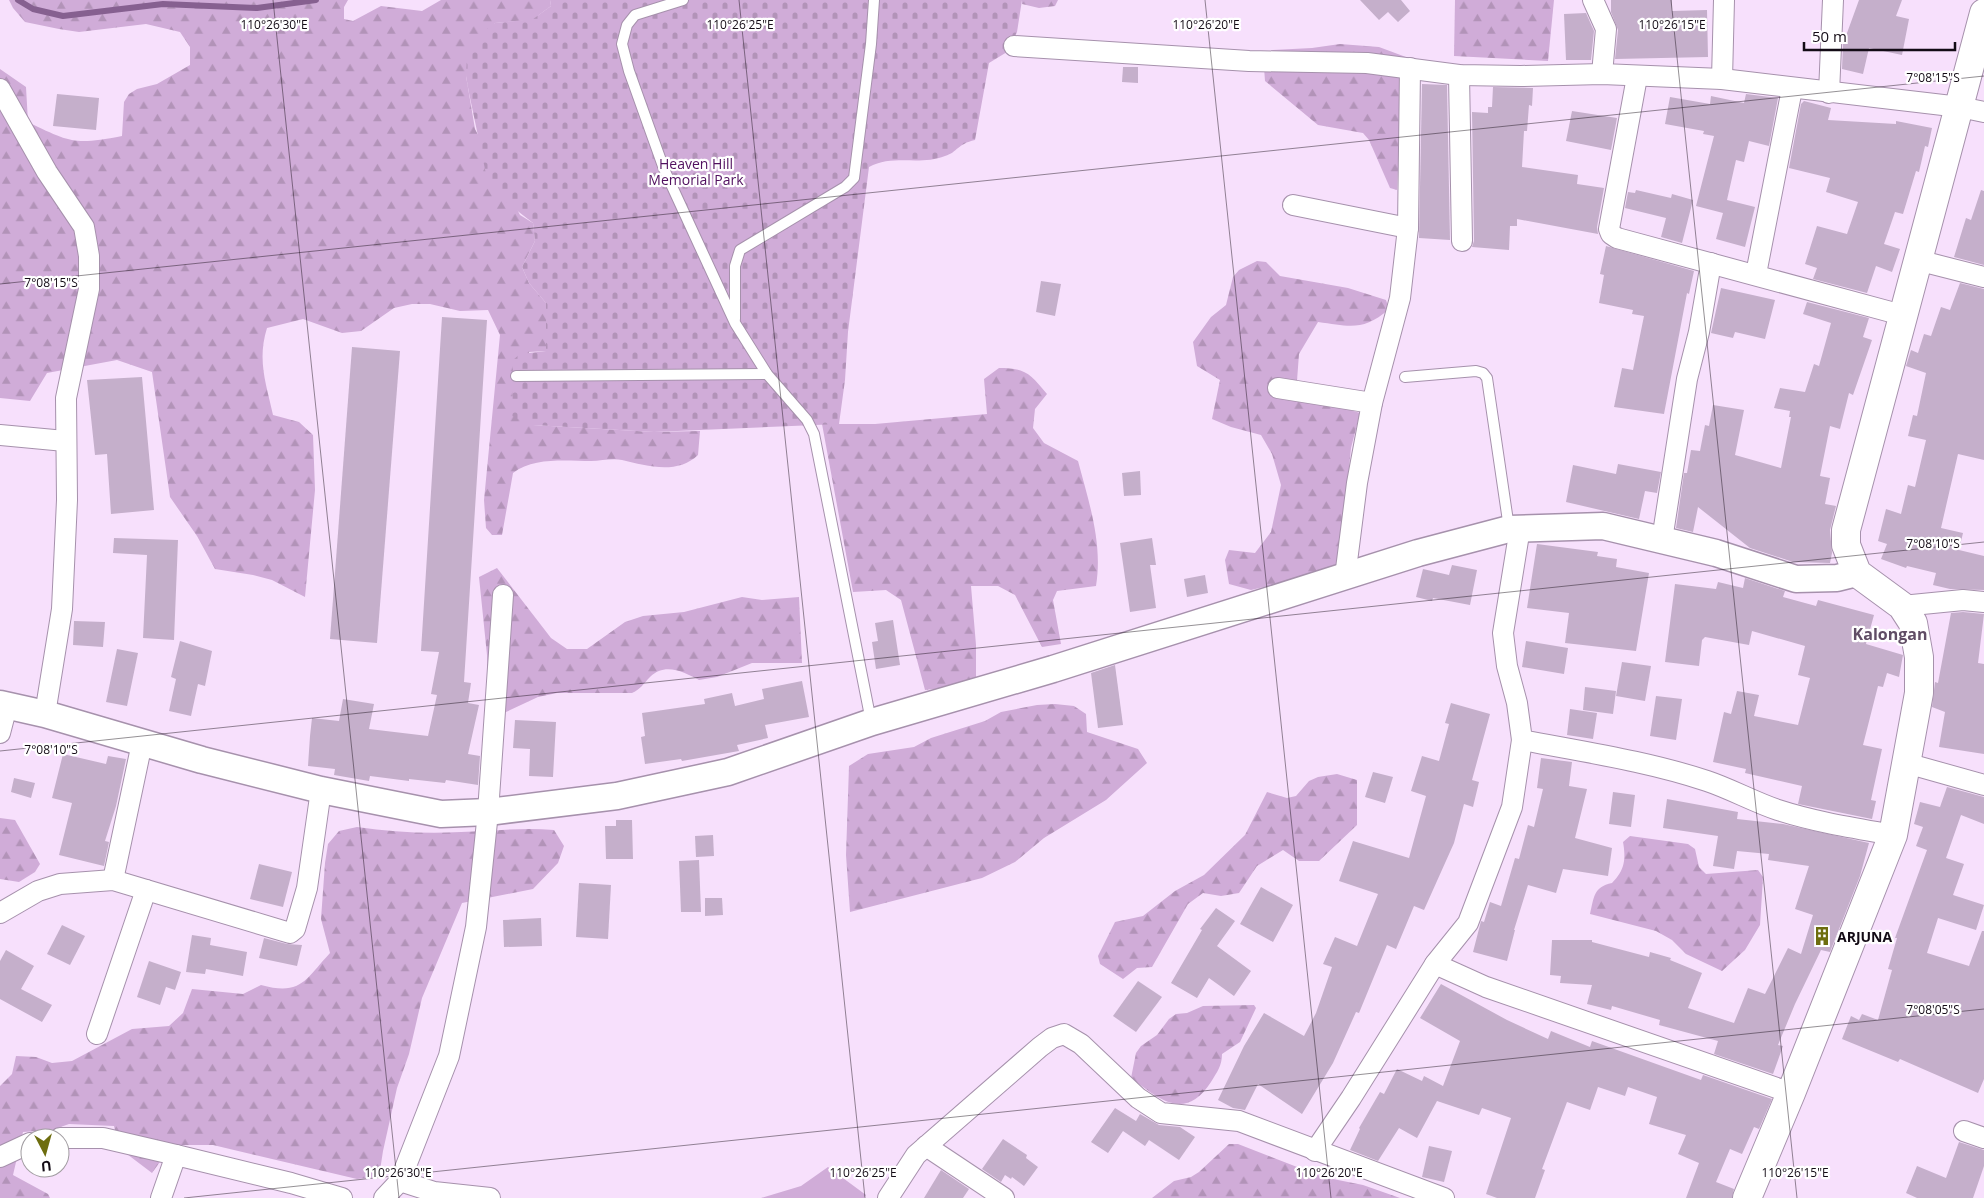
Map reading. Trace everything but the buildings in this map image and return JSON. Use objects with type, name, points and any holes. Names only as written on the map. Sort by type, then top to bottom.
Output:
[{"type":"main road","points":[[1747,1198],[1791,1093],[1893,835],[1919,693],[1919,657],[1913,623],[1902,606],[1857,573],[1846,545],[1846,530],[1917,260],[1972,110],[1984,13]]},
{"type":"street","points":[[1593,0],[1606,29],[1602,74]]},
{"type":"street","points":[[1722,79],[1724,0]]},
{"type":"street","points":[[1829,93],[1832,0]]},
{"type":"street","points":[[1014,46],[1249,61],[1367,63],[1459,75],[1602,74],[1637,77],[1722,79],[1972,110]]},
{"type":"street","points":[[1345,577],[1357,483],[1372,403],[1400,298],[1408,228],[1410,68]]},
{"type":"street","points":[[1459,75],[1462,241]]},
{"type":"street","points":[[1637,77],[1609,229],[1611,234],[1617,238],[1756,274],[1902,315]]},
{"type":"street","points":[[0,89],[42,165],[84,227],[89,256],[89,289],[66,398],[67,500],[62,609],[45,714]]},
{"type":"street","points":[[1756,274],[1792,89]]},
{"type":"street","points":[[1293,204],[1408,228]]},
{"type":"street","points":[[1917,260],[1984,277]]},
{"type":"street","points":[[1662,540],[1687,380],[1699,332],[1711,263]]},
{"type":"street","points":[[1278,388],[1372,403]]},
{"type":"street","points":[[0,435],[65,442]]},
{"type":"street","points":[[0,733],[3,705],[45,714],[142,743],[321,790],[441,814],[488,812],[617,796],[728,772],[872,722],[1053,669],[1418,554],[1514,529],[1603,526],[1716,553],[1796,578],[1837,578],[1857,573]]},
{"type":"street","points":[[1315,1151],[1436,964],[1468,923],[1512,807],[1522,740],[1518,703],[1508,666],[1503,632],[1514,529]]},
{"type":"street","points":[[384,1198],[400,1181],[449,1056],[476,927],[488,812],[503,595]]},
{"type":"street","points":[[1902,606],[1962,600],[1984,602]]},
{"type":"street","points":[[1522,740],[1589,751],[1666,769],[1707,781],[1776,809],[1817,821],[1893,835]]},
{"type":"street","points":[[113,880],[142,743]]},
{"type":"street","points":[[1906,763],[1984,785]]},
{"type":"street","points":[[0,913],[38,891],[60,884],[113,880],[290,933],[295,929],[307,888],[321,790]]},
{"type":"street","points":[[97,1034],[146,890]]},
{"type":"street","points":[[1436,964],[1486,987],[1791,1093]]},
{"type":"street","points":[[888,1198],[916,1155],[1040,1047],[1052,1038],[1064,1034],[1081,1044],[1138,1098],[1161,1113],[1239,1121],[1444,1198]]},
{"type":"street","points":[[1964,1131],[1984,1138]]},
{"type":"street","points":[[70,1138],[103,1138],[291,1183],[342,1198]]},
{"type":"street","points":[[926,1146],[1004,1198]]},
{"type":"street","points":[[0,1157],[20,1148]]},
{"type":"street","points":[[161,1198],[176,1155]]},
{"type":"street","points":[[400,1181],[434,1192],[490,1198]]},
{"type":"lane","points":[[683,0],[635,14],[627,25],[622,44],[629,72],[664,169],[735,323],[767,374],[807,420],[814,434],[872,722]]},
{"type":"lane","points":[[735,323],[735,266],[740,250],[845,187],[854,178],[871,44],[874,0]]},
{"type":"lane","points":[[1405,377],[1476,371],[1483,373],[1487,378],[1514,529]]},
{"type":"lane","points":[[516,376],[767,374]]},
{"type":"green space","points":[[9,0],[348,0],[344,7],[344,19],[353,21],[381,6],[422,11],[441,0],[550,0],[551,6],[532,20],[495,23],[466,76],[475,129],[520,215],[533,223],[535,241],[522,267],[529,283],[546,303],[546,351],[529,352],[533,425],[654,432],[700,431],[698,455],[681,465],[671,467],[641,465],[614,459],[550,461],[531,464],[513,473],[502,535],[492,535],[486,528],[484,500],[500,335],[488,310],[460,311],[430,304],[412,304],[394,308],[361,331],[342,333],[303,319],[267,328],[264,340],[263,361],[265,382],[273,415],[299,422],[313,435],[315,490],[305,597],[272,580],[215,569],[197,536],[170,497],[152,372],[117,360],[47,373],[30,401],[0,398],[0,69],[26,87],[28,122],[64,138],[94,141],[122,136],[124,102],[129,94],[137,89],[157,84],[190,65],[190,47],[180,32],[146,24],[79,32],[25,22]]},
{"type":"green space","name":"Heaven Hill Memorial Park","points":[[550,0],[1022,0],[1017,32],[1007,52],[989,63],[975,140],[936,159],[888,161],[869,167],[848,332],[845,380],[839,424],[654,432],[533,425],[512,416],[513,360],[520,354],[546,351],[546,303],[529,283],[522,267],[535,241],[533,223],[506,202],[486,174],[466,76],[467,57],[487,29],[495,23],[533,19],[551,6]]},
{"type":"green space","points":[[1022,0],[1058,0],[1055,6],[1039,8],[1022,4]]},
{"type":"green space","points":[[1455,0],[1554,0],[1548,61],[1454,56]]},
{"type":"green space","points":[[1340,44],[1379,47],[1422,63],[1401,104],[1397,190],[1390,188],[1369,140],[1363,133],[1318,125],[1265,81],[1263,54],[1273,50]]},
{"type":"green space","points":[[1257,261],[1266,262],[1280,276],[1348,288],[1386,300],[1389,309],[1371,321],[1355,326],[1318,322],[1299,354],[1296,394],[1360,413],[1351,448],[1341,550],[1360,564],[1251,590],[1229,584],[1225,560],[1229,550],[1255,553],[1271,532],[1281,485],[1272,454],[1261,435],[1231,427],[1212,419],[1220,380],[1197,366],[1193,342],[1211,317],[1226,305],[1233,277],[1239,270]]},
{"type":"green space","points":[[999,368],[1016,369],[1027,373],[1047,394],[1035,409],[1033,428],[1044,443],[1078,461],[1094,523],[1098,554],[1096,586],[1057,591],[1053,600],[1061,644],[1042,647],[1015,595],[998,586],[971,586],[976,645],[976,684],[925,690],[901,600],[886,590],[853,592],[822,424],[875,424],[987,414],[984,379]]},
{"type":"green space","points":[[497,568],[551,638],[567,649],[587,649],[625,622],[643,616],[684,612],[742,597],[762,600],[799,597],[802,663],[752,663],[717,677],[699,680],[687,674],[668,669],[656,672],[640,688],[632,693],[557,693],[538,697],[506,712],[489,709],[487,655],[479,577]]},
{"type":"green space","points":[[1037,705],[1074,706],[1086,714],[1087,732],[1138,749],[1147,763],[1106,800],[1044,838],[1015,862],[982,878],[850,912],[846,855],[849,766],[868,754],[914,747],[931,738],[985,721],[1001,712]]},
{"type":"green space","points":[[1337,774],[1357,780],[1357,825],[1319,861],[1299,861],[1283,850],[1257,866],[1239,893],[1221,896],[1203,893],[1188,904],[1152,967],[1137,968],[1123,979],[1100,964],[1098,956],[1115,922],[1143,916],[1175,891],[1204,875],[1245,835],[1267,792],[1287,798],[1296,796],[1309,781],[1318,777]]},
{"type":"green space","points":[[0,818],[15,820],[40,864],[35,872],[19,882],[0,879]]},
{"type":"green space","points":[[357,827],[422,833],[542,829],[554,830],[564,846],[558,863],[533,889],[462,903],[422,998],[409,1054],[397,1088],[379,1177],[357,1179],[213,1145],[172,1145],[152,1173],[119,1148],[114,1126],[69,1124],[58,1128],[20,1128],[20,1145],[13,1175],[48,1194],[50,1198],[0,1198],[0,1086],[12,1074],[16,1056],[36,1057],[52,1063],[72,1061],[132,1029],[169,1026],[183,1013],[192,989],[243,994],[261,985],[285,988],[294,987],[301,983],[308,978],[330,953],[321,919],[325,863],[328,844],[339,831]]},
{"type":"green space","points":[[1630,836],[1688,844],[1695,849],[1699,867],[1706,874],[1758,870],[1763,877],[1760,925],[1745,950],[1722,971],[1686,954],[1672,940],[1656,931],[1590,914],[1595,894],[1598,890],[1612,883],[1620,874],[1624,864],[1623,842]]},
{"type":"green space","points":[[1254,1005],[1256,1008],[1240,1042],[1222,1054],[1220,1065],[1211,1082],[1201,1094],[1191,1101],[1182,1104],[1172,1103],[1152,1093],[1131,1078],[1136,1053],[1141,1046],[1157,1035],[1169,1019],[1176,1014],[1187,1013],[1203,1006]]},
{"type":"green space","points":[[1229,1144],[1238,1144],[1323,1177],[1363,1185],[1400,1198],[1152,1198],[1174,1181],[1191,1177],[1199,1172]]},
{"type":"green space","points":[[828,1167],[866,1195],[864,1198],[761,1198],[801,1186]]},
{"type":"waterway","points":[[18,0],[33,9],[63,16],[163,4],[257,8],[316,0]]},
{"type":"place","name":"ARJUNA","points":[[1822,936]]},
{"type":"district","name":"Kalongan","points":[[1890,634]]}]
